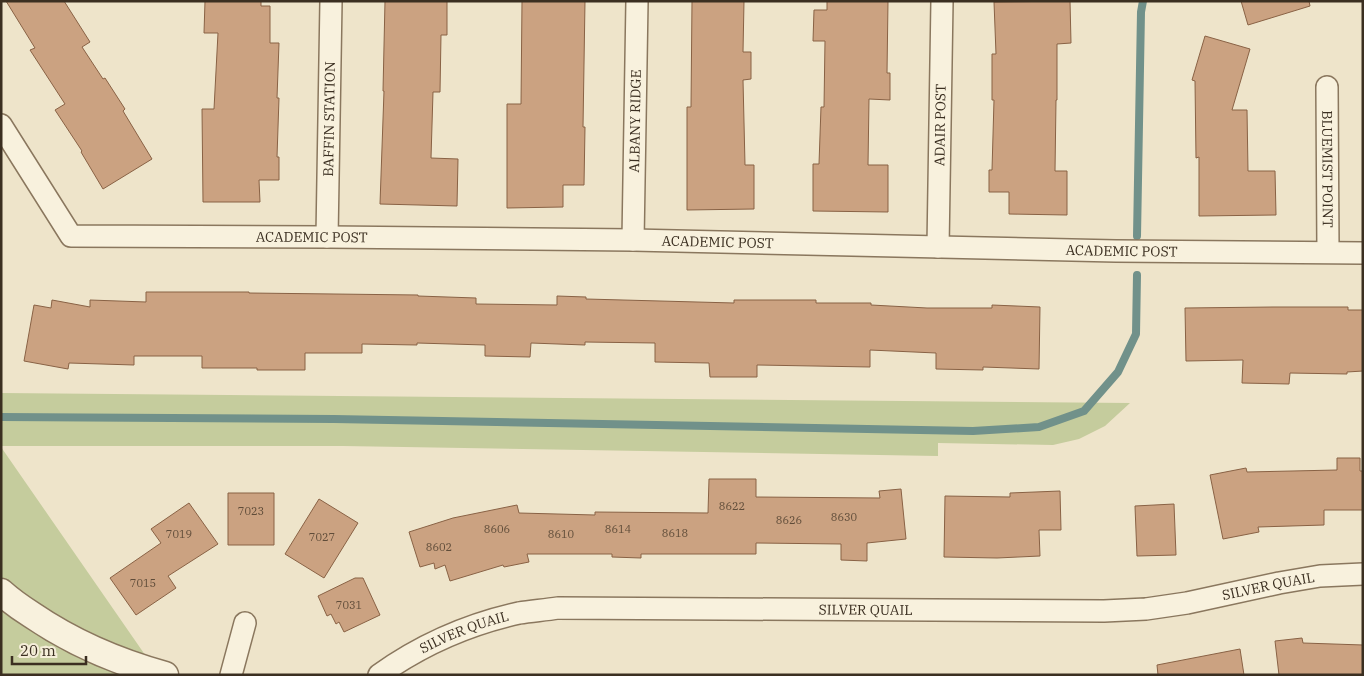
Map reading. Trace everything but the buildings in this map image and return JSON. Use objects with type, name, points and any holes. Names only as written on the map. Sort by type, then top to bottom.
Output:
[{"type":"street","name":"BAFFIN STATION","points":[[326,237],[331,1]]},
{"type":"street","name":"ALBANY RIDGE","points":[[633,240],[637,1]]},
{"type":"street","name":"ADAIR POST","points":[[938,247],[942,1]]},
{"type":"street","name":"BLUEMIST POINT","points":[[1327,87],[1328,252]]},
{"type":"street","name":"ACADEMIC POST","points":[[1,125],[71,236],[633,240],[1116,251],[1363,253]]},
{"type":"street","name":"SILVER QUAIL","points":[[379,675],[412,653],[446,636],[482,623],[520,613],[558,608],[1129,610],[1187,603],[1279,583],[1363,574]]},
{"type":"street","points":[[1,592],[49,627],[90,649],[134,666],[165,675]]},
{"type":"street","points":[[231,675],[245,623]]},
{"type":"green space","points":[[1,393],[1130,403],[1105,426],[1079,439],[1053,445],[938,443],[938,456],[343,446],[1,446]]},
{"type":"green space","points":[[1,447],[159,675],[1,675]]},
{"type":"waterway","points":[[1137,236],[1141,12],[1143,1]]},
{"type":"waterway","points":[[1,417],[334,419],[973,431],[1039,427],[1084,411],[1118,372],[1136,334],[1137,275]]}]
